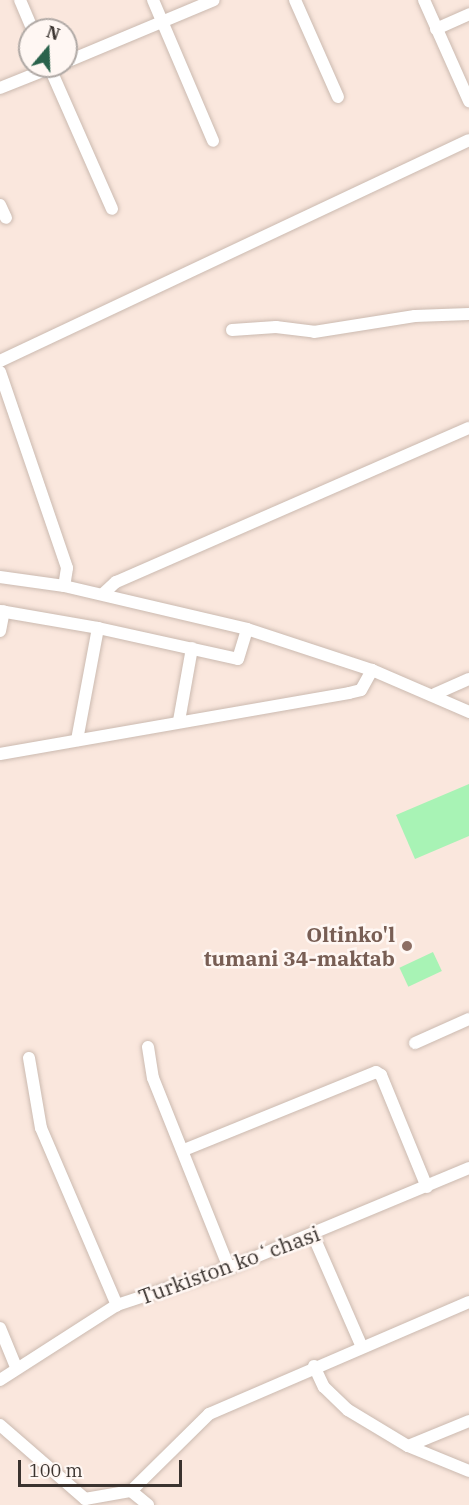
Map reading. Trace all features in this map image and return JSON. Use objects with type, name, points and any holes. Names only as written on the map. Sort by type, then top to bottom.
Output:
[{"type":"street","points":[[20,0],[28,18]]},
{"type":"street","points":[[153,0],[213,141]]},
{"type":"street","points":[[78,57],[214,0]]},
{"type":"street","points":[[295,0],[338,97]]},
{"type":"street","points":[[423,0],[469,101]]},
{"type":"street","points":[[436,29],[469,14]]},
{"type":"street","points":[[0,88],[24,78]]},
{"type":"street","points":[[56,78],[112,210]]},
{"type":"street","points":[[0,361],[469,140]]},
{"type":"street","points":[[0,205],[6,218]]},
{"type":"street","points":[[232,330],[276,327],[314,332],[415,316],[469,314]]},
{"type":"street","points":[[0,372],[67,568],[64,586]]},
{"type":"street","points":[[103,594],[116,582],[469,428]]},
{"type":"street","points":[[0,577],[103,594],[247,630],[372,670],[435,694],[469,679]]},
{"type":"street","points":[[0,631],[2,611],[98,628],[238,659],[247,630]]},
{"type":"street","points":[[77,740],[98,628]]},
{"type":"street","points":[[180,721],[192,648]]},
{"type":"street","points":[[0,754],[361,690],[372,670]]},
{"type":"street","points":[[435,694],[433,699],[469,712]]},
{"type":"street","points":[[415,1043],[469,1020]]},
{"type":"street","points":[[148,1047],[153,1078],[184,1150],[229,1268]]},
{"type":"street","points":[[29,1058],[41,1128],[117,1305]]},
{"type":"street","points":[[184,1150],[376,1072],[381,1075],[426,1186]]},
{"type":"street","name":"Turkiston koʻchasi","points":[[0,1380],[16,1367],[117,1305],[229,1268],[313,1235],[469,1168]]},
{"type":"street","points":[[313,1235],[362,1347]]},
{"type":"street","points":[[72,1505],[85,1499],[131,1491],[209,1414],[314,1366],[469,1302]]},
{"type":"street","points":[[0,1328],[16,1367]]},
{"type":"street","points":[[314,1366],[324,1387],[348,1410],[408,1446],[469,1471]]},
{"type":"street","points":[[408,1446],[469,1421]]},
{"type":"street","points":[[0,1425],[85,1499]]},
{"type":"street","points":[[131,1491],[148,1505]]},
{"type":"green space","points":[[469,784],[469,836],[415,859],[396,815]]},
{"type":"green space","points":[[433,952],[442,971],[408,987],[399,968]]},
{"type":"place","name":"Oltinko'l tumani 34-maktab","points":[[407,946]]}]
